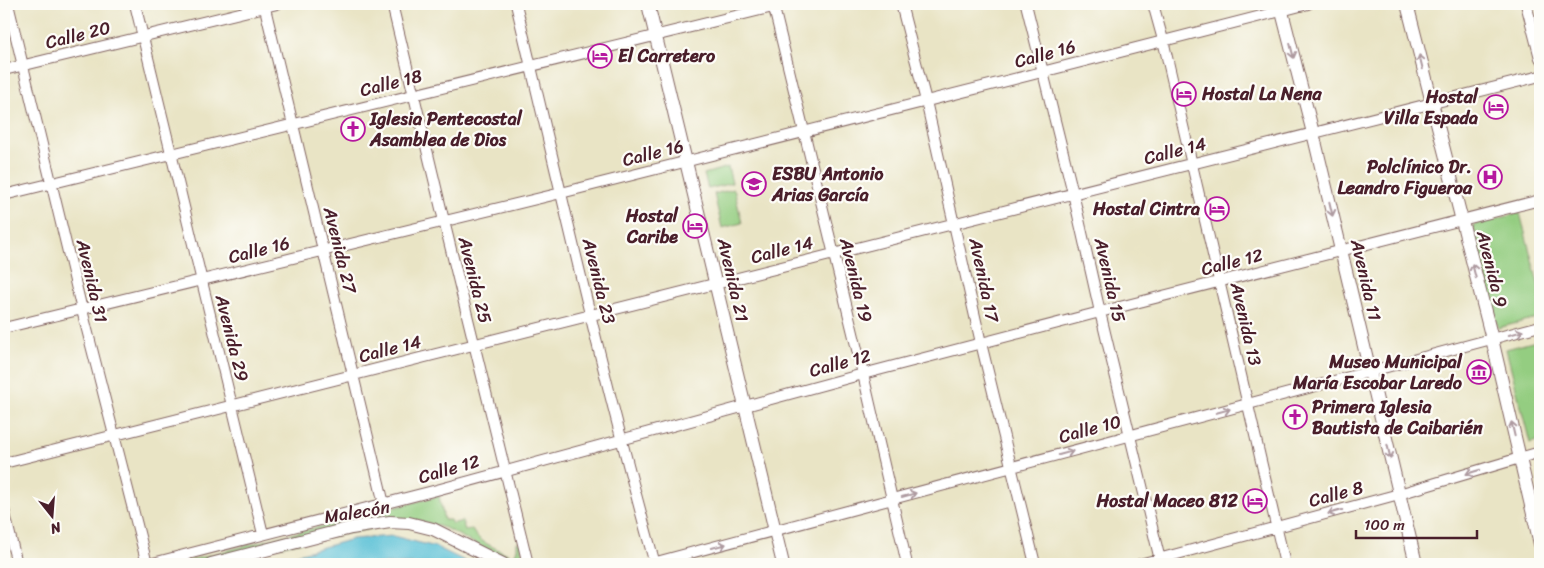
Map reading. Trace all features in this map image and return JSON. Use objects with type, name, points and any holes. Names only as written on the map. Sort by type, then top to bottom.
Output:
[{"type":"main road","name":"Avenida 21","points":[[648,4],[783,564]]},
{"type":"main road","name":"Avenida 9","points":[[1407,4],[1492,339],[1540,544]]},
{"type":"main road","name":"Avenida 11","points":[[1281,7],[1416,564]]},
{"type":"main road","name":"Malecón","points":[[211,564],[351,528],[390,522],[409,523],[433,529],[502,564]]},
{"type":"street","name":"Avenida 31","points":[[8,4],[82,310],[148,564]]},
{"type":"street","name":"Avenida 29","points":[[135,4],[263,534]]},
{"type":"street","name":"Calle 20","points":[[4,70],[264,5],[277,4]]},
{"type":"street","name":"Avenida 25","points":[[392,4],[527,564]]},
{"type":"street","name":"Avenida 23","points":[[516,4],[590,315],[653,564]]},
{"type":"street","name":"Calle 18","points":[[4,195],[774,5],[785,4]]},
{"type":"street","name":"Avenida 17","points":[[901,4],[926,101],[981,343],[1035,564]]},
{"type":"street","name":"Avenida 15","points":[[1026,4],[1074,193],[1100,312],[1160,562]]},
{"type":"street","name":"Avenida 13","points":[[1153,4],[1285,564]]},
{"type":"street","name":"Calle 16","points":[[4,328],[686,162],[1042,72],[1281,7],[1308,4]]},
{"type":"street","points":[[1526,4],[1540,58]]},
{"type":"street","name":"Avenida 27","points":[[264,5],[384,504]]},
{"type":"street","name":"Avenida 19","points":[[774,5],[907,564]]},
{"type":"street","name":"Calle 14","points":[[4,463],[1540,76]]},
{"type":"street","name":"Calle 12","points":[[148,564],[384,504],[981,343],[1540,200]]},
{"type":"street","name":"Calle 10","points":[[653,564],[1540,326]]},
{"type":"street","name":"Calle 8","points":[[1140,564],[1160,562],[1540,452]]},
{"type":"street","points":[[4,510],[17,564]]},
{"type":"green space","points":[[728,167],[732,183],[708,189],[704,174]]},
{"type":"green space","points":[[734,189],[742,223],[722,228],[714,194]]},
{"type":"green space","points":[[1520,213],[1540,291],[1540,317],[1498,328],[1473,225]]},
{"type":"green space","points":[[1540,340],[1540,440],[1530,443],[1506,349]]},
{"type":"green space","points":[[439,496],[444,520],[450,520],[452,524],[462,521],[465,530],[472,529],[474,534],[484,542],[514,557],[517,542],[521,543],[523,561],[516,564],[512,563],[445,528],[418,520],[195,564],[175,564]]},
{"type":"water","points":[[393,536],[436,547],[471,564],[261,564],[353,539]]},
{"type":"place","name":"El Carretero","points":[[600,56]]},
{"type":"place","name":"Hostal La Nena","points":[[1184,94]]},
{"type":"place","name":"Hostal Villa Espada","points":[[1496,107]]},
{"type":"place","name":"Iglesia Pentecostal Asamblea de Dios","points":[[353,129]]},
{"type":"place","name":"Polclínico Dr. Leandro Figueroa","points":[[1490,177]]},
{"type":"place","name":"ESBU Antonio Arias García","points":[[754,184]]},
{"type":"place","name":"Hostal Cintra","points":[[1217,209]]},
{"type":"place","name":"Hostal Caribe","points":[[695,226]]},
{"type":"place","name":"Museo Municipal María Escobar Laredo","points":[[1479,372]]},
{"type":"place","name":"Primera Iglesia Bautista de Caibarién","points":[[1295,417]]},
{"type":"place","name":"Hostal Maceo 812","points":[[1255,501]]}]
